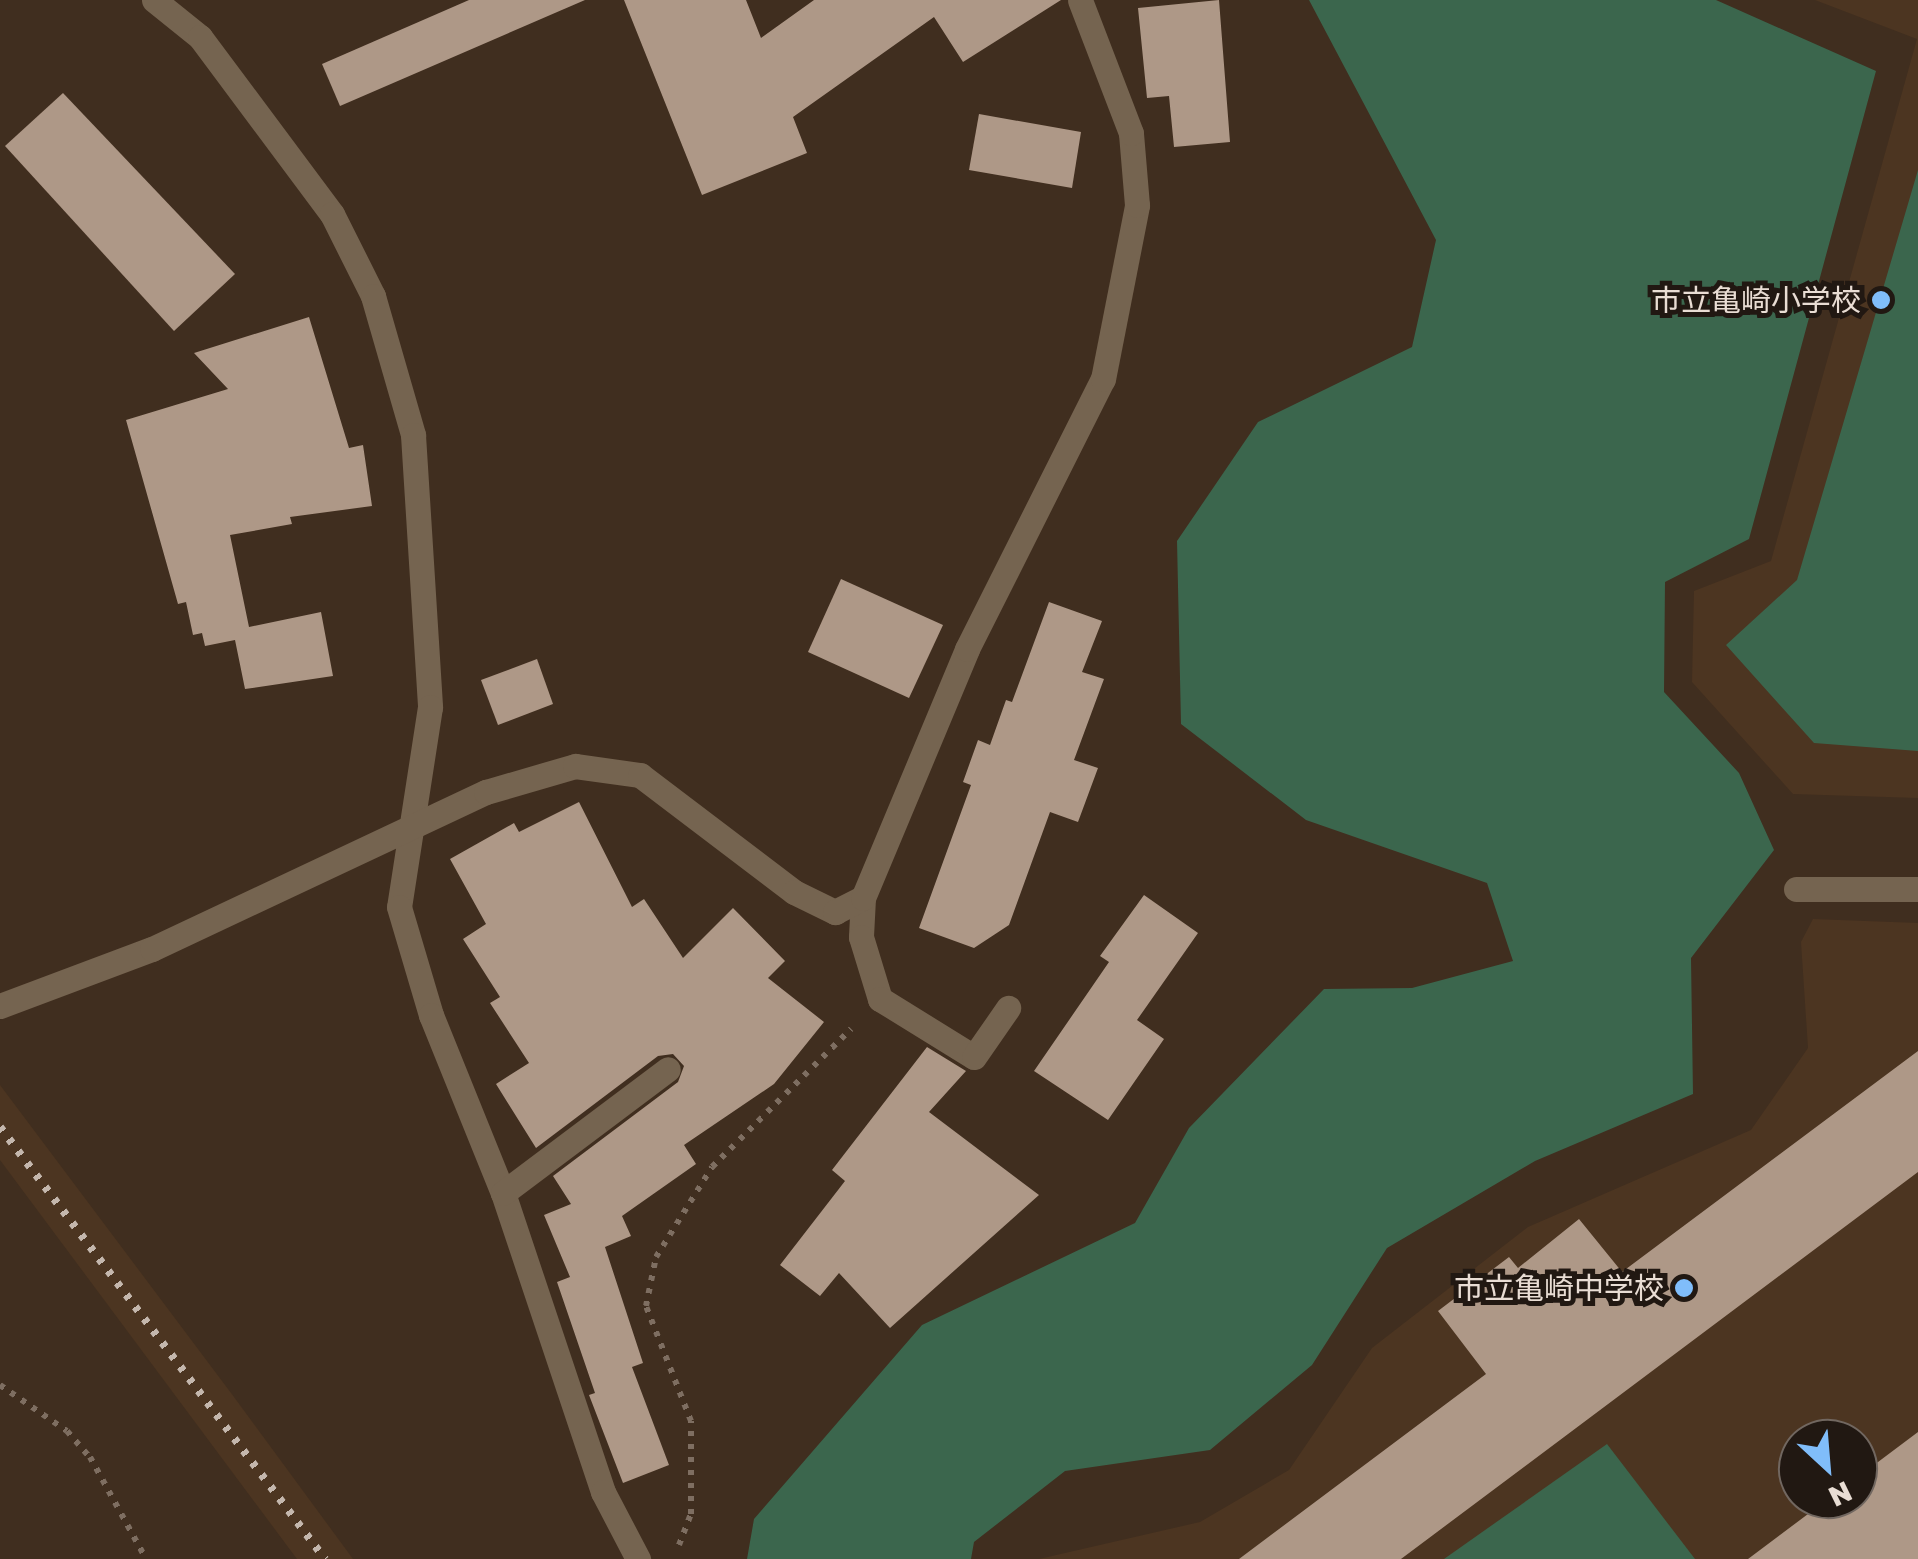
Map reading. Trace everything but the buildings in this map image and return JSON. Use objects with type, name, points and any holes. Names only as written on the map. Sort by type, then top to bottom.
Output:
[{"type":"street","points":[[154,0],[200,37],[332,214],[373,296],[413,435],[430,707],[399,907],[431,1015],[503,1194],[603,1492],[638,1559]]},
{"type":"street","points":[[1008,1008],[974,1058],[880,999],[860,937],[862,898],[968,649],[1103,379],[1137,205],[1131,133],[1080,0]]},
{"type":"street","points":[[0,1006],[152,949],[486,792],[575,766],[640,774],[794,892],[835,912],[862,898]]},
{"type":"street","points":[[1796,889],[1918,889]]},
{"type":"street","points":[[503,1194],[668,1070]]},
{"type":"path","points":[[674,1559],[691,1514],[691,1420],[646,1306],[656,1257],[712,1167],[749,1138],[880,999]]},
{"type":"path","points":[[0,1385],[67,1431],[90,1458],[146,1559]]},
{"type":"shaded area","name":"市立亀崎小学校","points":[[1815,0],[1918,0],[1918,798],[1793,794],[1692,682],[1694,591],[1771,561],[1917,39]]},
{"type":"shaded area","name":"市立亀崎中学校","points":[[1813,919],[1918,923],[1918,1559],[1039,1559],[1200,1522],[1289,1470],[1372,1348],[1528,1227],[1751,1130],[1808,1048],[1801,942]]},
{"type":"shaded area","points":[[0,1085],[353,1559],[297,1559],[0,1160]]},
{"type":"green space","points":[[1309,0],[1716,0],[1876,71],[1749,539],[1665,582],[1664,692],[1739,773],[1774,850],[1691,958],[1693,1094],[1535,1161],[1387,1248],[1312,1365],[1210,1450],[1065,1471],[974,1542],[971,1559],[747,1559],[754,1519],[922,1325],[1135,1223],[1189,1128],[1324,989],[1412,988],[1513,961],[1487,883],[1306,820],[1181,724],[1177,541],[1258,422],[1412,347],[1436,240]]},
{"type":"green space","points":[[1918,170],[1918,751],[1814,743],[1726,645],[1797,580]]},
{"type":"green space","points":[[1607,1444],[1695,1559],[1444,1559]]},
{"type":"railway","points":[[0,1127],[325,1559]]},
{"type":"place","name":"市立亀崎小学校","points":[[1881,300]]},
{"type":"place","name":"市立亀崎中学校","points":[[1684,1288]]}]
